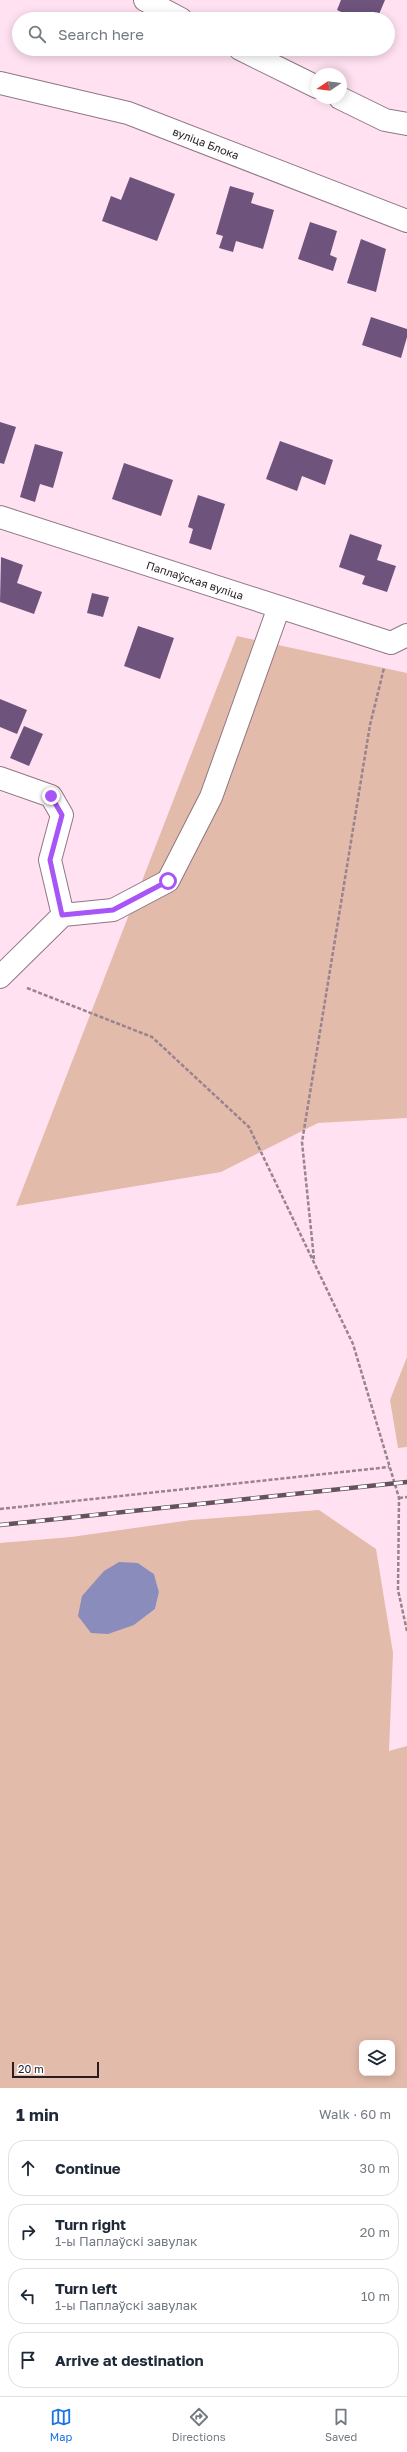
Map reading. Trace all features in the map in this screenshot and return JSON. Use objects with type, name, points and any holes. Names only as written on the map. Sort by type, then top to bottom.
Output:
[{"type":"street","points":[[145,0],[168,12]]},
{"type":"street","points":[[254,56],[311,84]]},
{"type":"street","name":"вуліца Блока","points":[[0,83],[128,113],[407,220]]},
{"type":"street","points":[[347,101],[385,120],[407,124]]},
{"type":"street","name":"Паплаўская вуліца","points":[[0,517],[278,607],[399,639]]},
{"type":"street","points":[[0,977],[62,915],[113,910],[168,881],[211,797],[278,607]]},
{"type":"street","points":[[0,778],[51,796],[62,815],[50,860],[62,915]]},
{"type":"path","points":[[314,1262],[302,1142],[370,724],[399,639]]},
{"type":"path","points":[[21,985],[152,1038],[249,1127],[353,1344],[399,1498],[398,1590],[407,1631]]},
{"type":"path","points":[[0,1509],[389,1467]]},
{"type":"path","points":[[399,1498],[407,1497]]},
{"type":"shaded area","points":[[237,636],[407,673],[407,1118],[318,1123],[221,1172],[16,1206]]},
{"type":"shaded area","points":[[407,1357],[407,1447],[398,1448],[390,1400]]},
{"type":"shaded area","points":[[319,1510],[376,1549],[393,1653],[389,1751],[407,1746],[407,2088],[0,2088],[0,1543],[71,1537],[191,1520]],"holes":[[[138,1563],[154,1574],[159,1592],[155,1609],[134,1625]]]},
{"type":"water","points":[[119,1562],[138,1563],[154,1574],[159,1592],[155,1609],[134,1625],[108,1634],[91,1633],[78,1616],[82,1596],[104,1571]]},
{"type":"building","points":[[341,0],[385,0],[380,12],[341,12],[337,10]]},
{"type":"building","points":[[130,177],[175,194],[157,241],[102,221],[111,196],[121,200]]},
{"type":"building","points":[[230,186],[254,193],[251,203],[274,210],[263,249],[236,241],[233,252],[219,248],[223,236],[216,234]]},
{"type":"building","points":[[310,222],[337,231],[330,255],[337,258],[333,271],[298,259]]},
{"type":"building","points":[[361,239],[386,249],[376,292],[347,283]]},
{"type":"building","points":[[371,317],[407,329],[407,337],[401,358],[362,345]]},
{"type":"building","points":[[0,422],[16,427],[4,464],[0,463]]},
{"type":"building","points":[[280,441],[333,460],[325,485],[302,476],[297,491],[266,479]]},
{"type":"building","points":[[35,444],[63,452],[53,488],[40,484],[35,502],[20,497]]},
{"type":"building","points":[[124,463],[173,480],[161,516],[112,499]]},
{"type":"building","points":[[198,495],[225,504],[211,550],[189,543],[193,529],[188,527]]},
{"type":"building","points":[[350,534],[382,545],[377,560],[396,566],[387,592],[362,584],[365,576],[339,567]]},
{"type":"building","points":[[1,557],[23,565],[17,583],[42,592],[34,614],[0,602]]},
{"type":"building","points":[[92,593],[109,597],[103,617],[87,613]]},
{"type":"building","points":[[138,626],[174,638],[160,679],[124,666]]},
{"type":"building","points":[[0,699],[27,710],[17,734],[0,727]]},
{"type":"building","points":[[24,726],[43,734],[29,766],[10,758]]},
{"type":"railway","points":[[0,1525],[407,1482]]},
{"type":"route","points":[[51,796],[62,815],[50,860],[62,915],[113,910],[168,881]]}]
